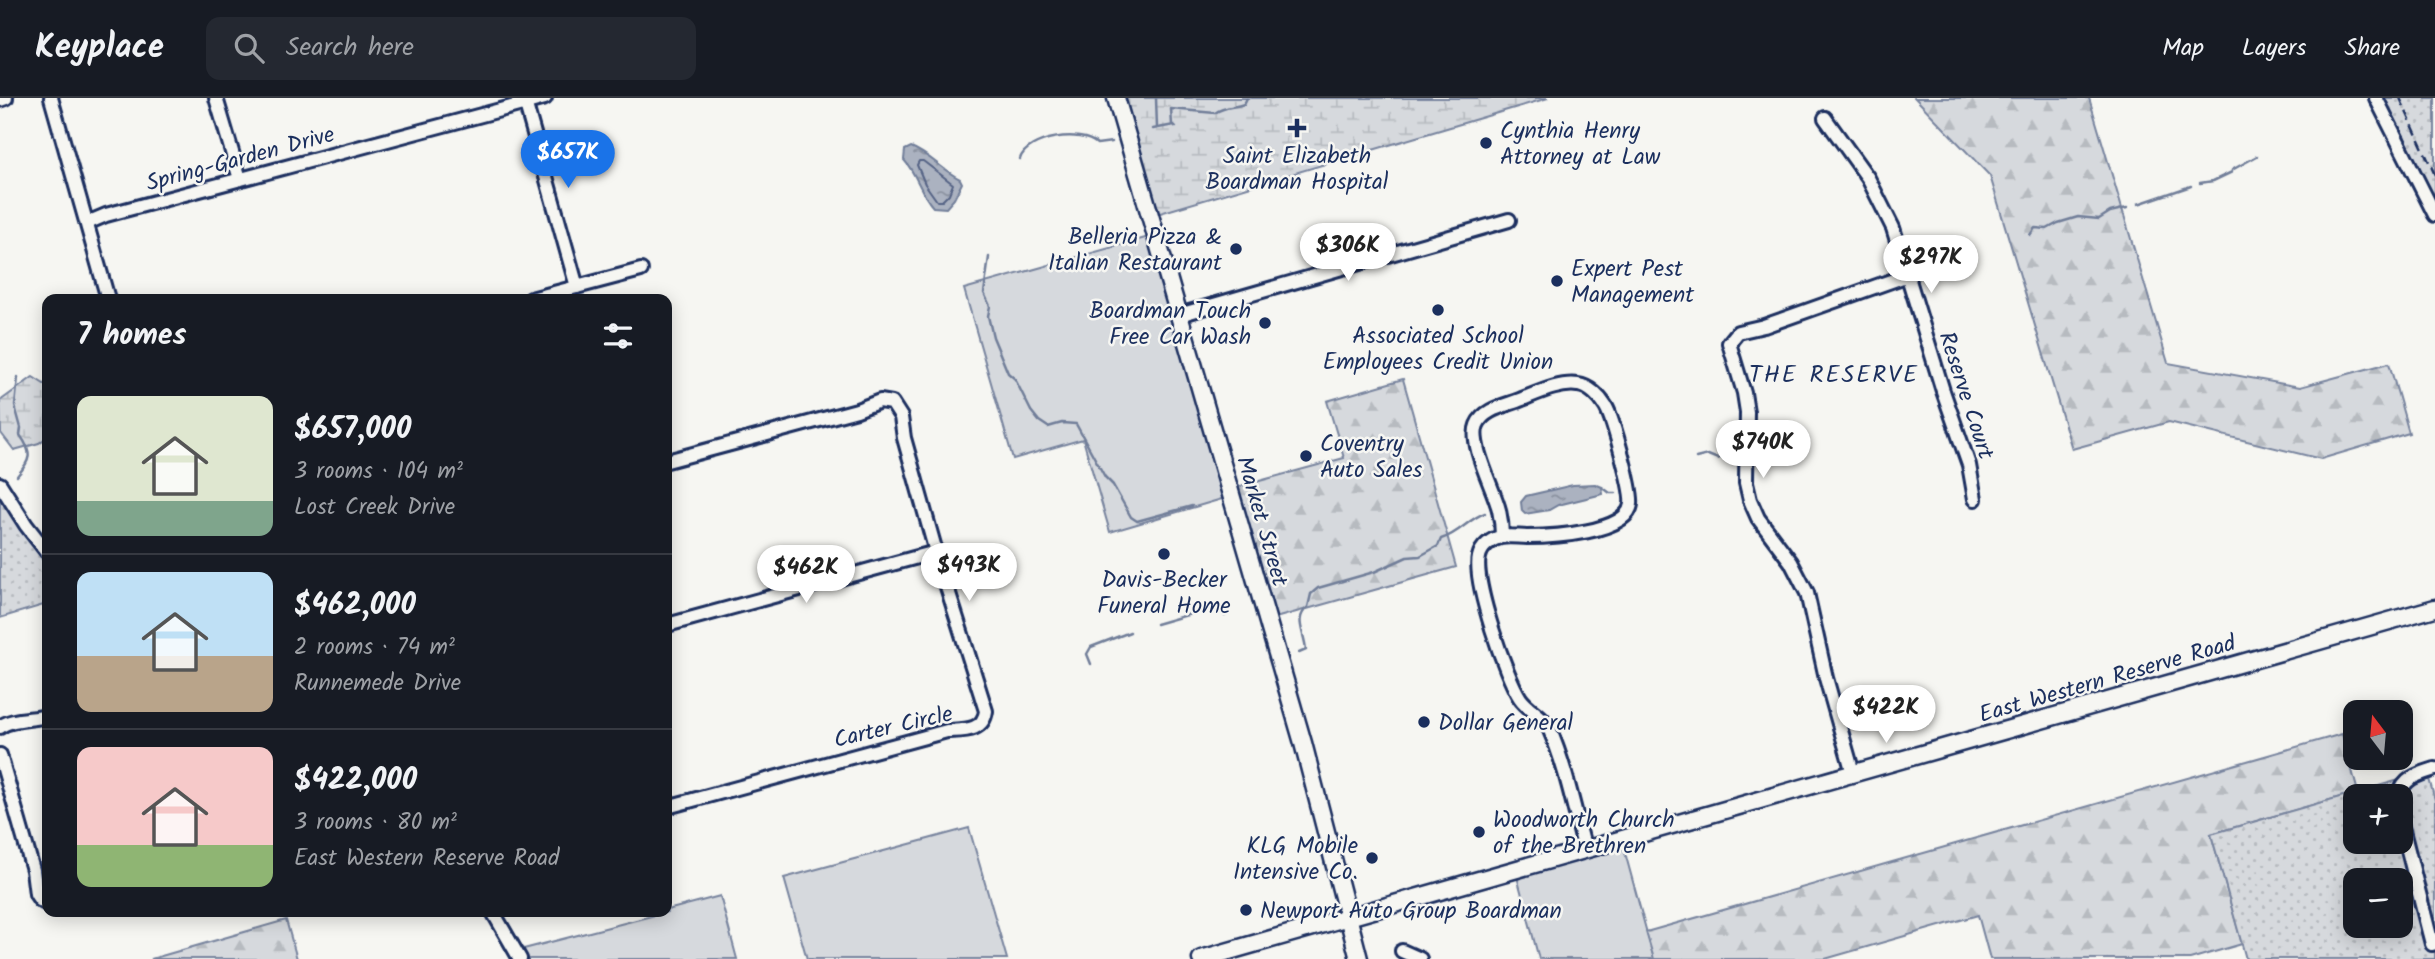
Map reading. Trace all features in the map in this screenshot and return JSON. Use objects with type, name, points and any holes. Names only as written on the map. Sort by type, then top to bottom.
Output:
[{"type":"main road","name":"Market Street","points":[[1116,98],[1300,733],[1359,959]]},
{"type":"main road","name":"East Western Reserve Road","points":[[1201,959],[2435,608]]},
{"type":"street","points":[[0,100],[6,98]]},
{"type":"street","points":[[51,98],[107,294]]},
{"type":"street","points":[[216,98],[240,180]]},
{"type":"street","name":"Spring-Garden Drive","points":[[87,223],[106,215],[525,101],[545,98]]},
{"type":"street","points":[[2376,98],[2435,215]]},
{"type":"street","points":[[525,101],[577,287]]},
{"type":"street","name":"Reserve Court","points":[[1825,118],[1877,193],[1893,228],[1943,391],[1969,465],[1975,499]]},
{"type":"street","points":[[1179,315],[1509,220]]},
{"type":"street","points":[[550,294],[641,270]]},
{"type":"street","points":[[1853,773],[1826,678],[1807,593],[1791,562],[1758,518],[1750,500],[1746,483],[1747,412],[1729,343],[1738,331],[1764,326],[1908,275]]},
{"type":"street","points":[[1502,536],[1499,510],[1476,439],[1476,426],[1483,416],[1497,408],[1560,387],[1579,385],[1597,394],[1607,408],[1629,485],[1631,505],[1623,519],[1608,527],[1530,537],[1502,536],[1488,542],[1479,557],[1480,582],[1510,681],[1522,701],[1547,724],[1557,747],[1585,850]]},
{"type":"street","name":"Carter Circle","points":[[672,460],[857,410],[880,401],[889,401],[901,417],[904,438],[936,552],[985,706],[985,719],[978,727],[940,733],[672,806]]},
{"type":"street","points":[[0,484],[26,526],[42,546]]},
{"type":"street","points":[[672,624],[936,552]]},
{"type":"street","points":[[0,727],[9,722],[42,717]]},
{"type":"street","points":[[0,755],[33,870],[36,894],[42,901]]},
{"type":"street","points":[[2405,784],[2410,779],[2435,769]]},
{"type":"street","points":[[2409,854],[2433,943]]},
{"type":"street","points":[[496,917],[520,959]]},
{"type":"street","points":[[1402,951],[1420,959]]},
{"type":"green space","name":"Saint Elizabeth Boardman Hospital","points":[[1116,98],[1548,98],[1150,216]]},
{"type":"green space","points":[[1915,98],[2089,98],[2168,363],[2300,387],[2389,363],[2409,433],[2321,459],[2169,422],[2072,449],[1990,176]]},
{"type":"green space","points":[[2376,98],[2435,98],[2435,215]]},
{"type":"green space","points":[[1156,235],[1232,496],[1110,532],[1083,439],[1013,459],[964,289]]},
{"type":"green space","points":[[33,377],[42,383],[42,441],[14,450],[1,433],[0,401]]},
{"type":"green space","points":[[1403,379],[1456,567],[1268,620],[1230,489],[1344,458],[1327,401]]},
{"type":"green space","points":[[0,484],[42,545],[42,605],[0,618]]},
{"type":"green space","points":[[2342,734],[2343,770],[2352,770],[2356,784],[2343,784],[2343,796],[2211,834],[2242,944],[2190,959],[1990,959],[1978,915],[1825,959],[1654,959],[1646,932]]},
{"type":"green space","points":[[2427,772],[2435,800],[2435,959],[2246,959],[2211,834],[2343,796],[2343,854],[2413,854],[2413,784],[2385,784]]},
{"type":"green space","points":[[969,828],[1007,959],[807,959],[784,878]]},
{"type":"green space","points":[[1621,838],[1654,959],[1539,959],[1515,869]]},
{"type":"green space","points":[[720,896],[737,959],[520,959],[516,951],[648,917],[672,917],[672,909]]},
{"type":"green space","points":[[286,920],[297,959],[151,959]]},
{"type":"water","points":[[911,147],[960,179],[962,183],[946,208],[933,207],[904,160],[905,150]]},
{"type":"water","points":[[1595,484],[1602,487],[1603,494],[1558,505],[1549,510],[1525,514],[1522,511],[1521,502],[1526,496],[1573,485]]},
{"type":"waterway","points":[[1156,98],[1157,128]]},
{"type":"waterway","points":[[1172,125],[1171,109],[1215,113],[1244,104],[1247,98]]},
{"type":"waterway","points":[[1153,129],[1174,125],[1176,127]]},
{"type":"waterway","points":[[1020,159],[1033,145],[1055,138],[1079,137],[1097,144],[1112,142]]},
{"type":"waterway","points":[[2200,183],[2213,181],[2257,156]]},
{"type":"waterway","points":[[2138,204],[2191,186]]},
{"type":"waterway","points":[[2030,235],[2035,228],[2047,229],[2078,217],[2099,219],[2110,212],[2127,208]]},
{"type":"waterway","points":[[989,257],[984,293],[990,306],[988,316],[993,337],[1008,373],[1015,379],[1039,421],[1048,427],[1062,423],[1076,424],[1105,477],[1113,485],[1131,517],[1137,521],[1192,506]]},
{"type":"waterway","points":[[17,476],[29,456],[20,435],[21,428],[15,406],[18,377]]},
{"type":"waterway","points":[[1696,458],[1708,455],[1718,459],[1724,455]]},
{"type":"waterway","points":[[1602,487],[1610,493],[1616,493]]},
{"type":"waterway","points":[[1299,653],[1306,650],[1301,616],[1308,607],[1311,594],[1318,588],[1374,572],[1407,557],[1420,556],[1438,546],[1441,539],[1485,513]]},
{"type":"waterway","points":[[1156,624],[1215,607],[1221,608],[1225,616]]},
{"type":"waterway","points":[[1091,664],[1087,654],[1091,647],[1130,632]]},
{"type":"railway","points":[[2400,98],[2435,175]]},
{"type":"place","name":"Saint Elizabeth Boardman Hospital","points":[[1297,128]]},
{"type":"place","name":"Cynthia Henry Attorney at Law","points":[[1486,143]]},
{"type":"place","name":"Belleria Pizza & Italian Restaurant","points":[[1236,249]]},
{"type":"place","name":"Expert Pest Management","points":[[1557,281]]},
{"type":"place","name":"Associated School Employees Credit Union","points":[[1438,310]]},
{"type":"place","name":"Boardman Touch Free Car Wash","points":[[1265,323]]},
{"type":"place","name":"Coventry Auto Sales","points":[[1306,456]]},
{"type":"place","name":"Davis-Becker Funeral Home","points":[[1164,554]]},
{"type":"place","name":"Dollar General","points":[[1424,722]]},
{"type":"place","name":"Woodworth Church of the Brethren","points":[[1479,832]]},
{"type":"place","name":"KLG Mobile Intensive Co.","points":[[1372,858]]},
{"type":"place","name":"Newport Auto Group Boardman","points":[[1246,910]]},
{"type":"district","name":"THE RESERVE","points":[[1834,374]]}]
